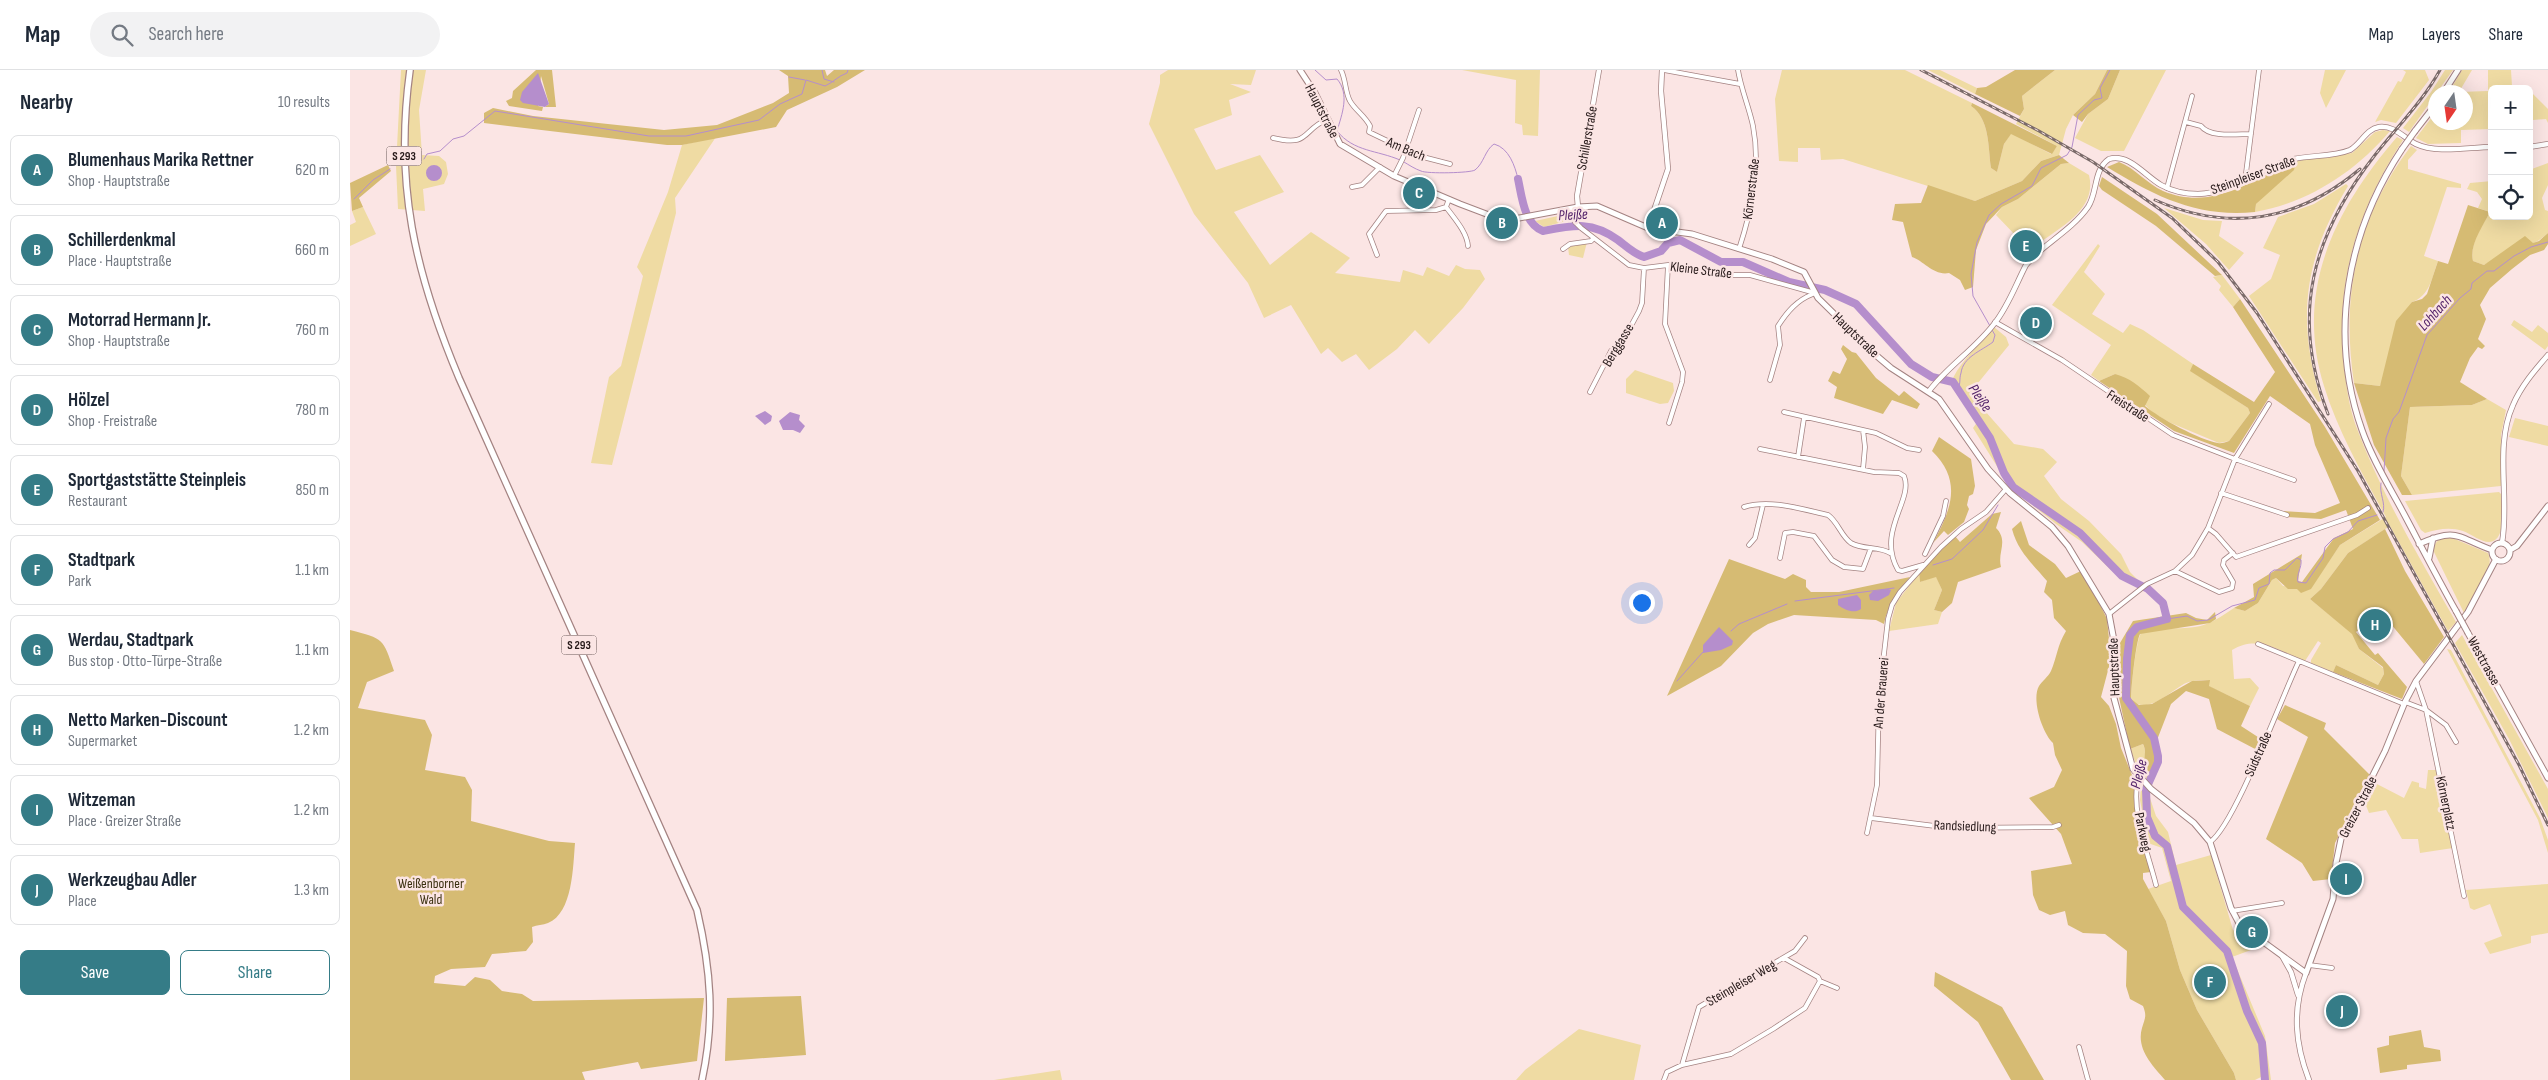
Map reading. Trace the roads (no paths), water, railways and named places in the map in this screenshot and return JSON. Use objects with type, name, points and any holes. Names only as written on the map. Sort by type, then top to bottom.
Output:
[{"type":"main road","name":"S 293","points":[[410,70],[406,97],[404,150],[409,216],[423,280],[440,331],[697,910],[708,957],[711,995],[708,1046],[702,1080]]},
{"type":"main road","name":"Hauptstraße","points":[[1300,70],[1328,119],[1333,135],[1340,144],[1394,176],[1449,199],[1495,216],[1514,219],[1578,207],[1606,208],[1648,228],[1680,231],[1793,266],[1804,272],[1818,298],[1891,368],[1929,391],[1948,409],[1988,469],[2006,489],[2052,527],[2068,546],[2109,614],[2115,646],[2114,698],[2129,758],[2142,780],[2194,823],[2210,842],[2232,910],[2240,925],[2306,973]]},
{"type":"main road","points":[[2448,85],[2458,70]]},
{"type":"main road","name":"Westtrasse","points":[[2428,114],[2402,149],[2370,206],[2357,240],[2349,277],[2345,320],[2346,356],[2351,389],[2362,429],[2375,461],[2548,778]]},
{"type":"main road","points":[[2419,544],[2434,537],[2454,534],[2492,550],[2496,559],[2502,560],[2507,558],[2510,550],[2517,546],[2546,512],[2548,506]]},
{"type":"main road","points":[[2429,561],[2434,537]]},
{"type":"main road","points":[[2492,550],[2494,545],[2502,543],[2510,550]]},
{"type":"main road","name":"Greizer Straße","points":[[2306,973],[2333,899],[2338,850],[2341,839],[2385,751],[2416,681],[2468,612],[2496,559]]},
{"type":"street","name":"Am Bach","points":[[1341,70],[1345,78],[1350,100],[1370,126],[1369,132],[1406,151],[1450,164]]},
{"type":"street","name":"Schillerstraße","points":[[1578,207],[1599,70]]},
{"type":"street","points":[[1648,228],[1668,169],[1661,91],[1663,70],[1740,84]]},
{"type":"street","name":"Körnerstraße","points":[[1738,70],[1740,84],[1753,124],[1757,166],[1749,216],[1739,249]]},
{"type":"street","points":[[2245,181],[2260,70]]},
{"type":"street","points":[[2167,188],[2192,96]]},
{"type":"street","points":[[1394,176],[1406,151],[1419,110]]},
{"type":"street","points":[[1273,138],[1294,142],[1301,140],[1328,119]]},
{"type":"street","points":[[2186,122],[2201,126],[2204,130],[2214,133],[2251,134]]},
{"type":"street","name":"Steinpleiser Straße","points":[[1994,324],[2026,265],[2087,208],[2094,195],[2102,165],[2113,158],[2125,159],[2167,188],[2199,194],[2245,181],[2292,159],[2346,151],[2356,146],[2370,131],[2380,127],[2393,129],[2417,144],[2428,147],[2488,147]]},
{"type":"street","points":[[2533,146],[2548,144]]},
{"type":"street","points":[[1352,187],[1362,185],[1380,167]]},
{"type":"street","points":[[1446,207],[1449,199]]},
{"type":"street","points":[[1446,207],[1464,233],[1468,246]]},
{"type":"street","points":[[1377,255],[1369,234],[1386,211],[1436,210],[1446,207]]},
{"type":"street","name":"Kleine Straße","points":[[1570,209],[1575,222],[1581,228],[1629,265],[1644,268],[1668,265],[1731,275],[1762,277],[1815,292]]},
{"type":"street","points":[[1563,248],[1570,244],[1591,241],[1593,239]]},
{"type":"street","points":[[1668,265],[1665,324],[1683,372],[1682,382],[1668,423]]},
{"type":"street","name":"Berggasse","points":[[1590,392],[1611,351],[1625,337],[1639,311],[1642,303],[1644,268]]},
{"type":"street","points":[[1770,380],[1780,345],[1778,326],[1801,298],[1815,292]]},
{"type":"street","points":[[1929,391],[1944,374],[1976,346],[1994,324]]},
{"type":"street","name":"Freistraße","points":[[1994,324],[2062,360],[2173,435],[2294,480]]},
{"type":"street","points":[[2502,543],[2505,525],[2505,431],[2512,407],[2526,384],[2548,355]]},
{"type":"street","points":[[2109,614],[2147,584],[2175,571],[2192,554],[2208,528],[2235,459],[2269,404]]},
{"type":"street","points":[[1784,412],[1876,433],[1907,448],[1919,450]]},
{"type":"street","points":[[1798,457],[1804,418]]},
{"type":"street","points":[[1862,430],[1865,447],[1862,469]]},
{"type":"street","points":[[1760,449],[1883,473],[1899,473],[1904,476],[1906,481],[1893,528],[1890,553],[1898,570],[1902,571],[1925,564]]},
{"type":"street","name":"An der Brauerei","points":[[1867,833],[1877,785],[1879,697],[1888,619],[1892,605],[1900,592],[1932,556],[1961,528],[1986,512],[2006,489]]},
{"type":"street","points":[[2221,493],[2287,515]]},
{"type":"street","points":[[1932,556],[1926,552],[1944,516],[1946,501]]},
{"type":"street","points":[[1749,545],[1755,538],[1763,505]]},
{"type":"street","points":[[1744,507],[1782,506],[1828,515],[1833,518],[1847,540],[1854,544],[1890,553]]},
{"type":"street","points":[[2208,528],[2216,534],[2236,557],[2273,542],[2357,515],[2368,508]]},
{"type":"street","points":[[1780,558],[1785,533],[1793,532],[1814,536],[1832,560],[1844,567],[1862,569],[1871,548]]},
{"type":"street","points":[[2175,571],[2219,592],[2224,592],[2232,588],[2233,582],[2223,565],[2224,560],[2233,553]]},
{"type":"street","points":[[2258,644],[2426,710],[2446,725],[2456,742]]},
{"type":"street","name":"Südstraße","points":[[2210,842],[2220,834],[2299,661]]},
{"type":"street","name":"Körnerplatz","points":[[2416,681],[2426,710],[2464,896]]},
{"type":"street","name":"Parkweg","points":[[2142,780],[2136,788],[2140,824],[2156,885]]},
{"type":"street","name":"Randsiedlung","points":[[1871,818],[1951,828],[2053,827],[2059,825]]},
{"type":"street","points":[[2232,910],[2282,903]]},
{"type":"street","name":"Steinpleiser Weg","points":[[1682,1066],[1699,1007],[1795,951],[1805,938]]},
{"type":"street","points":[[2281,955],[2292,972],[2298,996]]},
{"type":"street","points":[[1784,958],[1818,977],[1820,981],[1837,988]]},
{"type":"street","points":[[2309,965],[2332,968]]},
{"type":"street","name":"Greizer Straße","points":[[2306,973],[2298,996],[2298,1043],[2309,1080]]},
{"type":"street","points":[[1664,1080],[1667,1072],[1682,1066],[1731,1054],[1773,1030],[1805,1008],[1820,981]]},
{"type":"street","points":[[2079,1047],[2088,1080]]},
{"type":"waterway","points":[[822,70],[824,79],[834,82]]},
{"type":"waterway","points":[[424,159],[427,154],[440,151],[453,139],[464,136],[495,111],[649,136],[686,136],[759,120],[780,104],[802,94],[806,80],[825,86],[847,73],[848,70]]},
{"type":"waterway","name":"Pleiße","points":[[1315,70],[1326,80],[1337,79],[1341,85],[1344,104],[1337,131],[1358,147],[1400,160]]},
{"type":"waterway","points":[[1990,326],[1973,296],[1971,274],[1977,242],[1989,215],[2001,204],[2032,186],[2041,168],[2067,155],[2072,147],[2078,115],[2094,100],[2102,98],[2100,88],[2110,70]]},
{"type":"waterway","points":[[789,77],[805,80]]},
{"type":"waterway","name":"Pleiße","points":[[1404,162],[1425,172],[1449,173],[1472,171],[1478,167],[1494,144],[1504,149],[1507,153],[1513,163],[1518,179]]},
{"type":"waterway","points":[[354,199],[373,180],[390,169]]},
{"type":"waterway","name":"Pleiße","points":[[1518,179],[1528,216],[1543,231],[1573,226],[1591,227],[1609,234],[1644,257],[1661,251],[1668,243],[1680,240],[1721,262],[1743,262],[1789,282],[1825,290],[1856,304],[1911,364],[1932,377],[1953,382],[1990,438],[2004,473],[2013,487],[2080,533],[2122,576],[2148,589],[2163,603],[2167,619],[2137,627],[2130,635],[2127,659],[2126,698],[2154,738],[2158,756],[2158,762],[2146,789],[2147,817],[2155,836],[2167,846],[2183,907],[2227,951],[2247,1011],[2262,1043],[2265,1080]]},
{"type":"waterway","name":"Lohbach","points":[[2384,471],[2386,438],[2393,419],[2399,412],[2427,335],[2460,298],[2471,289],[2472,283],[2487,271],[2494,271],[2514,256],[2531,247],[2548,242]]},
{"type":"waterway","points":[[1958,389],[1962,367],[1973,355],[1993,342],[1995,335],[1992,330]]},
{"type":"waterway","name":"Lohbach","points":[[2381,483],[2383,512]]},
{"type":"waterway","points":[[1933,565],[1952,559],[1983,530],[1998,505]]},
{"type":"waterway","name":"Lohbach","points":[[2167,619],[2187,616],[2197,621],[2208,620],[2232,606],[2255,600],[2259,588],[2269,584],[2270,573],[2274,570],[2285,570],[2297,558],[2301,560],[2298,582],[2306,583],[2323,558],[2325,547],[2333,539],[2348,532],[2358,521],[2377,515]]},
{"type":"waterway","points":[[1795,601],[1894,588]]},
{"type":"waterway","points":[[1731,631],[1739,624],[1787,604]]},
{"type":"waterway","points":[[1677,681],[1703,652]]},
{"type":"railway","points":[[1921,70],[2039,131],[2093,162],[2172,218],[2218,262],[2257,313],[2358,471],[2519,765],[2548,825]]},
{"type":"railway","points":[[2328,414],[2317,378],[2310,343],[2310,310],[2314,278],[2322,246],[2353,185],[2418,103],[2440,70]]},
{"type":"railway","points":[[2155,200],[2183,210],[2210,216],[2236,218],[2262,216],[2288,210],[2312,200],[2336,187],[2360,169]]},
{"type":"place","name":"Motorrad Hermann Jr.","points":[[1419,193]]},
{"type":"place","name":"Schillerdenkmal","points":[[1502,223]]},
{"type":"place","name":"Blumenhaus Marika Rettner","points":[[1662,223]]},
{"type":"place","name":"Sportgaststätte Steinpleis","points":[[2026,246]]},
{"type":"place","name":"Hölzel","points":[[2036,323]]},
{"type":"place","name":"Netto Marken-Discount","points":[[2375,625]]},
{"type":"place","name":"Witzeman","points":[[2346,879]]},
{"type":"place","name":"Werdau, Stadtpark","points":[[2252,932]]},
{"type":"place","name":"Stadtpark","points":[[2210,982]]},
{"type":"place","name":"Werkzeugbau Adler","points":[[2342,1011]]},
{"type":"park label","name":"Weißenborner Wald","points":[[431,892]]}]
